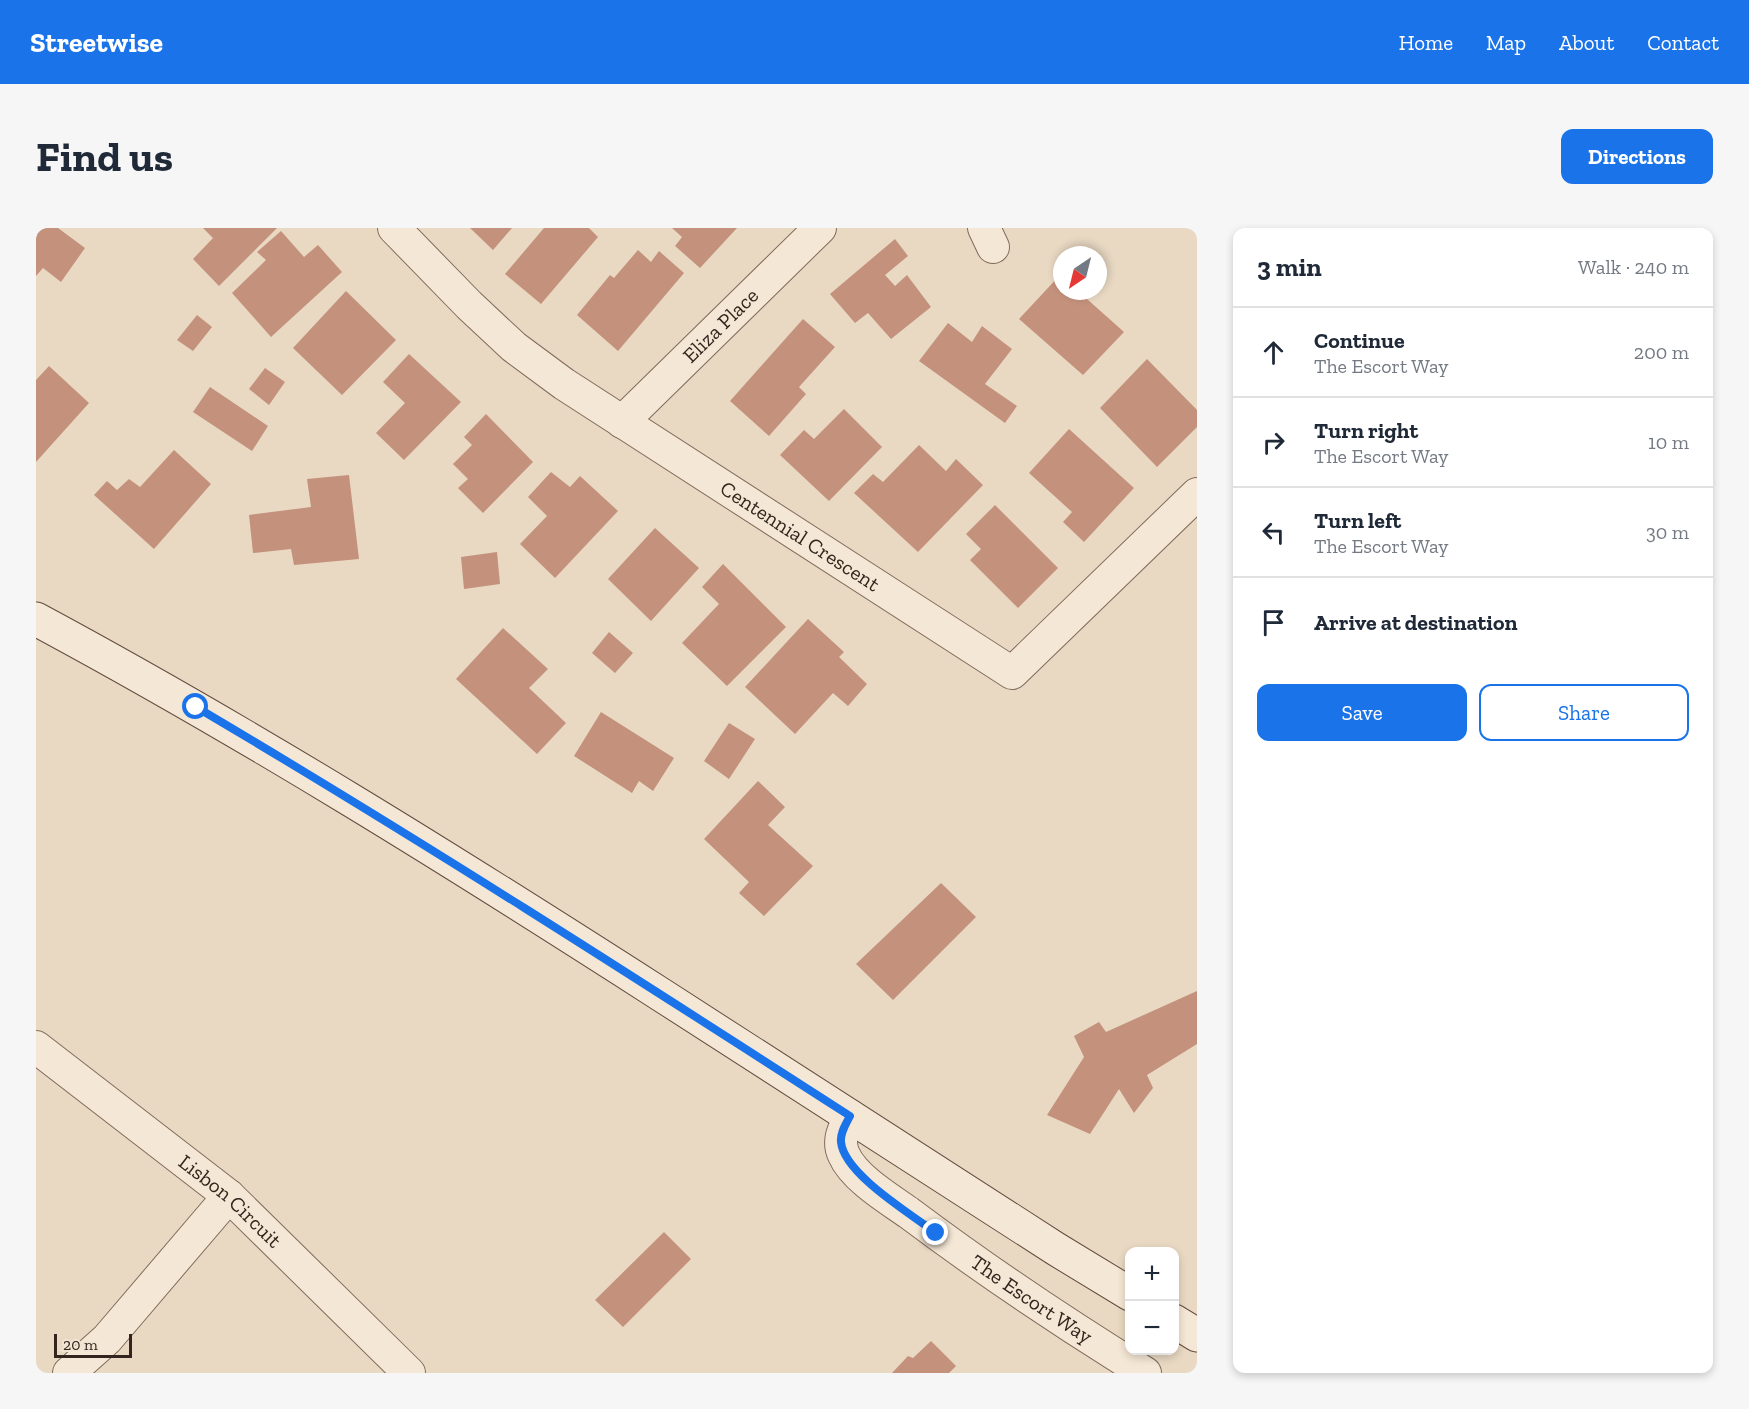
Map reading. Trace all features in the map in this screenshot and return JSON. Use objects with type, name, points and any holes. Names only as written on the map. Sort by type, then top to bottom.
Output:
[{"type":"main road","points":[[36,619],[177,696],[345,795],[1125,1291]]},
{"type":"main road","points":[[1179,1325],[1197,1335]]},
{"type":"street","name":"Centennial Crescent","points":[[394,228],[514,348],[622,422],[1012,673],[1197,494]]},
{"type":"street","name":"Eliza Place","points":[[622,422],[820,228]]},
{"type":"street","name":"Lisbon Circuit","points":[[36,1047],[229,1196],[409,1373]]},
{"type":"street","name":"The Escort Way","points":[[850,1116],[841,1137],[842,1148],[850,1164],[869,1183],[1002,1279],[1088,1338],[1145,1373]]},
{"type":"street","points":[[69,1373],[107,1339],[229,1196]]},
{"type":"building","points":[[36,228],[58,228],[85,248],[61,282],[43,268],[36,276]]},
{"type":"building","points":[[203,228],[277,228],[219,286],[193,259],[213,238]]},
{"type":"building","points":[[470,228],[512,228],[493,250]]},
{"type":"building","points":[[544,228],[589,228],[598,237],[541,304],[505,274]]},
{"type":"building","points":[[672,228],[737,228],[700,268],[675,246],[682,237]]},
{"type":"building","points":[[281,231],[304,257],[318,245],[342,272],[271,337],[232,293],[266,260],[257,252]]},
{"type":"building","points":[[895,239],[908,256],[885,275],[895,286],[907,275],[931,307],[891,339],[868,313],[855,323],[830,294]]},
{"type":"building","points":[[638,250],[651,262],[659,251],[684,273],[618,351],[577,315],[610,275],[614,278]]},
{"type":"building","points":[[1053,283],[1053,300],[1088,300],[1124,332],[1083,375],[1019,319]]},
{"type":"building","points":[[346,291],[396,340],[342,395],[293,348]]},
{"type":"building","points":[[197,315],[212,327],[193,351],[177,340]]},
{"type":"building","points":[[803,319],[835,347],[799,387],[806,394],[769,436],[730,401]]},
{"type":"building","points":[[948,323],[972,342],[982,326],[1012,349],[985,384],[1017,406],[1005,423],[919,361]]},
{"type":"building","points":[[409,354],[461,402],[404,460],[376,433],[405,403],[383,382]]},
{"type":"building","points":[[1147,359],[1197,410],[1197,427],[1157,467],[1100,408]]},
{"type":"building","points":[[49,366],[89,403],[36,462],[36,380]]},
{"type":"building","points":[[265,368],[285,382],[269,405],[249,389]]},
{"type":"building","points":[[210,387],[268,426],[252,451],[193,412]]},
{"type":"building","points":[[844,409],[882,447],[829,501],[780,455],[804,430],[814,439]]},
{"type":"building","points":[[486,414],[533,462],[483,513],[458,488],[468,479],[453,464],[472,445],[464,437]]},
{"type":"building","points":[[1069,429],[1134,488],[1084,542],[1063,522],[1072,512],[1029,473]]},
{"type":"building","points":[[919,445],[946,471],[956,459],[983,485],[918,552],[854,493],[873,474],[883,482]]},
{"type":"building","points":[[174,450],[211,484],[154,549],[94,495],[107,481],[117,490],[129,479],[140,487]]},
{"type":"building","points":[[551,472],[570,487],[580,476],[618,511],[555,578],[520,544],[547,516],[528,497]]},
{"type":"building","points":[[349,475],[359,559],[294,565],[291,549],[253,553],[249,515],[311,507],[307,479]]},
{"type":"building","points":[[995,505],[1058,568],[1018,608],[970,560],[981,549],[966,534]]},
{"type":"building","points":[[655,528],[699,568],[651,621],[608,579]]},
{"type":"building","points":[[497,552],[500,584],[464,589],[461,557]]},
{"type":"building","points":[[723,564],[786,627],[727,686],[682,643],[719,604],[702,587]]},
{"type":"building","points":[[808,619],[844,652],[839,657],[867,684],[848,706],[833,693],[795,734],[745,687]]},
{"type":"building","points":[[503,628],[548,669],[529,688],[566,723],[537,754],[456,679]]},
{"type":"building","points":[[609,632],[633,653],[615,673],[592,653]]},
{"type":"building","points":[[601,712],[674,758],[653,791],[639,781],[632,793],[574,756]]},
{"type":"building","points":[[729,723],[755,739],[729,779],[704,761]]},
{"type":"building","points":[[758,781],[785,807],[768,825],[813,866],[764,916],[739,893],[749,882],[704,839]]},
{"type":"building","points":[[941,883],[976,917],[893,1000],[856,964]]},
{"type":"building","points":[[1197,991],[1197,1044],[1147,1075],[1153,1088],[1134,1113],[1119,1089],[1090,1134],[1047,1115],[1084,1057],[1074,1036],[1099,1022],[1106,1032]]},
{"type":"building","points":[[664,1232],[691,1259],[623,1327],[595,1300]]},
{"type":"building","points":[[931,1341],[956,1366],[949,1373],[892,1373],[908,1356],[913,1358]]},
{"type":"route","points":[[196,707],[345,795],[477,877],[850,1116],[841,1137],[844,1155],[850,1164],[869,1183],[936,1233]]}]
